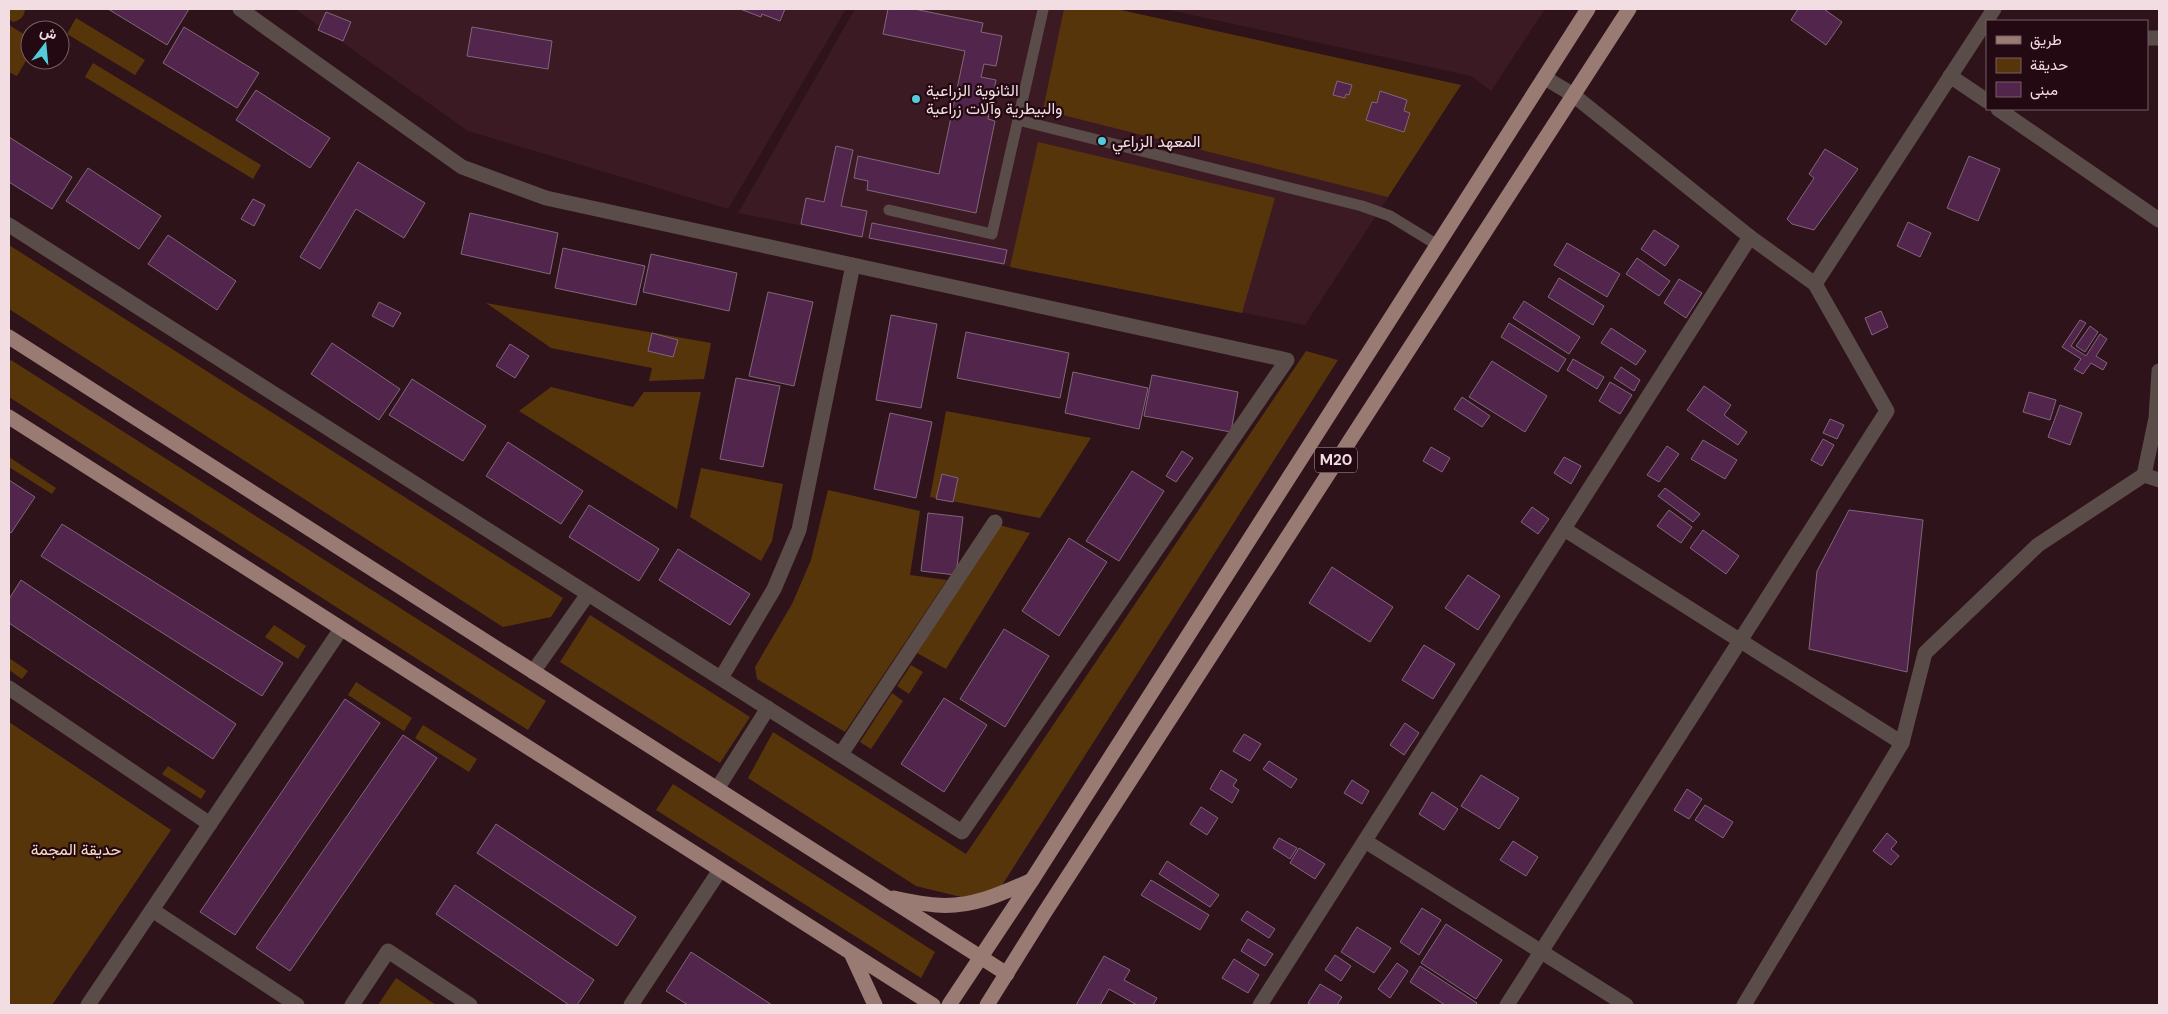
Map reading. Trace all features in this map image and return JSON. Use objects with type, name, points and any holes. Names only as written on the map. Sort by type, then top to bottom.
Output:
[{"type":"main road","name":"M20","points":[[1032,880],[1588,9]]},
{"type":"main road","name":"M20","points":[[1007,974],[1045,912],[1572,94],[1629,9]]},
{"type":"main road","points":[[9,337],[1007,974],[989,1005]]},
{"type":"main road","points":[[9,417],[933,1005]]},
{"type":"main road","points":[[887,897],[936,905],[957,905],[978,902],[1032,880]]},
{"type":"main road","points":[[949,1005],[1032,880]]},
{"type":"main road","points":[[851,954],[875,1005]]},
{"type":"street","points":[[9,225],[962,832],[1287,360],[546,198],[462,167],[240,9]]},
{"type":"street","points":[[1987,20],[1994,9]]},
{"type":"street","points":[[1814,284],[1986,21]]},
{"type":"street","points":[[1950,76],[1986,100]]},
{"type":"street","points":[[1507,1005],[1887,411],[1814,284],[1750,238],[1572,94],[1545,78]]},
{"type":"street","points":[[2001,110],[2159,220]]},
{"type":"street","points":[[1260,1005],[1750,238]]},
{"type":"street","points":[[721,678],[774,589],[799,530],[853,265]]},
{"type":"street","points":[[1744,1005],[1902,743],[1926,653],[2038,545],[2144,475],[2156,418],[2159,371]]},
{"type":"street","points":[[2144,475],[2159,480]]},
{"type":"street","points":[[841,754],[995,522]]},
{"type":"street","points":[[1564,529],[1902,743]]},
{"type":"street","points":[[533,672],[588,594]]},
{"type":"street","points":[[88,1005],[341,629]]},
{"type":"street","points":[[9,688],[210,824]]},
{"type":"street","points":[[717,789],[768,708]]},
{"type":"street","points":[[1365,841],[1626,1005]]},
{"type":"street","points":[[631,1005],[720,870]]},
{"type":"street","points":[[152,910],[297,1005]]},
{"type":"street","points":[[352,1005],[388,951],[470,1005]]},
{"type":"lane","points":[[890,210],[992,234],[1043,10]]},
{"type":"lane","points":[[1018,120],[1362,206],[1390,216],[1438,246]]},
{"type":"shaded area","points":[[295,9],[846,9],[728,209],[468,131]]},
{"type":"shaded area","name":"المعهد الزراعي","points":[[855,9],[1116,9],[1461,85],[1305,325],[738,213]]},
{"type":"shaded area","points":[[1165,9],[1545,9],[1491,91],[1471,76]]},
{"type":"green space","points":[[9,9],[25,9],[22,18],[13,22],[9,19]]},
{"type":"green space","points":[[1064,9],[1116,9],[1461,85],[1388,197],[1043,110]]},
{"type":"green space","points":[[76,18],[145,60],[135,75],[70,36],[70,29]]},
{"type":"green space","points":[[9,25],[20,32],[21,70],[17,76],[9,72]]},
{"type":"green space","points":[[93,63],[261,165],[253,179],[85,77]]},
{"type":"green space","points":[[1038,142],[1275,198],[1242,313],[1010,267]]},
{"type":"green space","points":[[9,245],[563,598],[551,617],[503,627],[9,309]]},
{"type":"green space","points":[[486,303],[711,343],[704,379],[649,381],[652,368],[551,348]]},
{"type":"green space","points":[[1306,351],[1338,360],[997,893],[961,897],[916,886],[748,778],[773,732],[966,854]]},
{"type":"green space","points":[[11,360],[546,701],[528,730],[9,397],[9,363]]},
{"type":"green space","points":[[551,387],[633,407],[644,392],[701,392],[677,509],[519,411]]},
{"type":"green space","points":[[946,411],[1091,438],[1040,518],[930,497]]},
{"type":"green space","points":[[9,457],[56,488],[52,494],[9,467]]},
{"type":"green space","points":[[701,468],[783,484],[772,541],[761,561],[690,517]]},
{"type":"green space","points":[[828,490],[920,511],[910,575],[947,580],[845,732],[757,679],[755,667],[792,604],[811,560]]},
{"type":"green space","points":[[999,525],[1030,533],[946,669],[917,653]]},
{"type":"green space","points":[[590,615],[750,717],[720,763],[560,662]]},
{"type":"green space","points":[[274,625],[306,646],[298,659],[265,637]]},
{"type":"green space","points":[[9,658],[28,671],[22,679],[9,670]]},
{"type":"green space","points":[[911,665],[923,672],[909,694],[897,686]]},
{"type":"green space","points":[[356,682],[412,718],[404,731],[348,695]]},
{"type":"green space","points":[[892,693],[903,701],[871,749],[860,742]]},
{"type":"green space","name":"حديقة المجمة","points":[[9,722],[171,830],[52,1005],[9,1005]]},
{"type":"green space","points":[[423,725],[477,759],[469,772],[415,738]]},
{"type":"green space","points":[[168,766],[206,791],[201,799],[162,774]]},
{"type":"green space","points":[[673,784],[935,952],[921,978],[656,810]]},
{"type":"green space","points":[[396,978],[436,1005],[378,1005]]},
{"type":"building","points":[[108,9],[189,9],[167,45]]},
{"type":"building","points":[[740,9],[785,9],[780,21],[762,14],[761,17]]},
{"type":"building","points":[[888,9],[914,9],[983,23],[981,32],[1002,36],[996,66],[984,64],[981,77],[996,80],[988,119],[995,121],[976,213],[867,190],[868,181],[854,178],[858,156],[939,174],[965,51],[883,34]]},
{"type":"building","points":[[1798,9],[1824,9],[1842,22],[1826,45],[1791,20]]},
{"type":"building","points":[[326,12],[351,22],[343,41],[318,30]]},
{"type":"building","points":[[184,27],[259,73],[237,108],[163,63]]},
{"type":"building","points":[[472,27],[552,41],[548,69],[467,56]]},
{"type":"building","points":[[1337,81],[1352,85],[1349,95],[1346,94],[1345,98],[1333,95]]},
{"type":"building","points":[[256,90],[330,138],[310,168],[236,120]]},
{"type":"building","points":[[1380,91],[1407,100],[1404,111],[1410,113],[1404,132],[1366,120],[1372,102],[1377,103]]},
{"type":"building","points":[[9,137],[72,177],[52,209],[9,182]]},
{"type":"building","points":[[836,146],[853,150],[841,206],[867,211],[862,237],[801,224],[806,198],[824,202]]},
{"type":"building","points":[[1825,149],[1858,169],[1814,230],[1792,224],[1787,219],[1814,178],[1809,174]]},
{"type":"building","points":[[1969,156],[2000,169],[1978,221],[1947,208]]},
{"type":"building","points":[[358,162],[425,203],[404,238],[356,209],[320,269],[300,257]]},
{"type":"building","points":[[88,168],[161,216],[139,249],[66,201]]},
{"type":"building","points":[[253,199],[265,205],[254,226],[241,219]]},
{"type":"building","points":[[470,213],[558,233],[550,274],[461,254]]},
{"type":"building","points":[[1908,222],[1931,233],[1920,257],[1897,246]]},
{"type":"building","points":[[872,223],[1007,250],[1004,264],[869,238]]},
{"type":"building","points":[[1654,230],[1679,246],[1665,266],[1641,249]]},
{"type":"building","points":[[168,235],[236,281],[217,310],[148,264]]},
{"type":"building","points":[[1567,243],[1620,274],[1607,297],[1554,265]]},
{"type":"building","points":[[563,248],[645,266],[636,305],[555,288]]},
{"type":"building","points":[[651,254],[737,273],[729,311],[643,292]]},
{"type":"building","points":[[1637,258],[1670,281],[1659,296],[1626,274]]},
{"type":"building","points":[[1559,278],[1604,306],[1593,325],[1548,297]]},
{"type":"building","points":[[1679,279],[1702,293],[1686,318],[1664,303]]},
{"type":"building","points":[[768,292],[813,302],[794,386],[749,376]]},
{"type":"building","points":[[1524,301],[1580,337],[1569,354],[1513,318]]},
{"type":"building","points":[[379,302],[401,313],[393,327],[372,316]]},
{"type":"building","points":[[1881,311],[1888,327],[1872,335],[1865,318]]},
{"type":"building","points":[[891,315],[937,324],[921,408],[876,400]]},
{"type":"building","points":[[2080,320],[2086,323],[2071,346],[2086,356],[2100,334],[2107,339],[2096,356],[2107,363],[2103,370],[2091,363],[2083,374],[2074,369],[2081,359],[2062,347]]},
{"type":"building","points":[[1509,323],[1566,359],[1558,372],[1501,337]]},
{"type":"building","points":[[2090,326],[2098,332],[2085,352],[2076,346]]},
{"type":"building","points":[[1611,328],[1646,351],[1636,365],[1601,343]]},
{"type":"building","points":[[966,332],[1069,353],[1060,398],[957,378]]},
{"type":"building","points":[[652,333],[678,340],[673,357],[648,351]]},
{"type":"building","points":[[332,343],[400,389],[379,420],[311,374]]},
{"type":"building","points":[[510,344],[529,356],[515,378],[496,366]]},
{"type":"building","points":[[1573,359],[1604,377],[1597,389],[1567,370]]},
{"type":"building","points":[[1492,361],[1547,396],[1525,432],[1469,397]]},
{"type":"building","points":[[1621,367],[1640,380],[1634,391],[1614,378]]},
{"type":"building","points":[[1073,372],[1148,388],[1139,429],[1065,413]]},
{"type":"building","points":[[1152,375],[1238,392],[1231,432],[1144,416]]},
{"type":"building","points":[[736,378],[780,386],[763,467],[720,459]]},
{"type":"building","points":[[412,379],[486,426],[463,461],[389,415]]},
{"type":"building","points":[[1610,382],[1632,395],[1620,414],[1599,401]]},
{"type":"building","points":[[1704,386],[1731,405],[1724,415],[1747,432],[1738,445],[1687,410]]},
{"type":"building","points":[[2029,392],[2056,400],[2050,420],[2023,412]]},
{"type":"building","points":[[1462,397],[1490,416],[1482,427],[1454,409]]},
{"type":"building","points":[[2060,405],[2082,413],[2070,445],[2048,437]]},
{"type":"building","points":[[890,413],[932,422],[916,498],[874,489]]},
{"type":"building","points":[[1830,419],[1844,425],[1837,439],[1823,433]]},
{"type":"building","points":[[1823,439],[1834,445],[1822,466],[1811,460]]},
{"type":"building","points":[[1703,440],[1737,460],[1725,479],[1691,459]]},
{"type":"building","points":[[508,442],[583,491],[561,524],[486,476]]},
{"type":"building","points":[[1667,446],[1679,454],[1659,482],[1647,475]]},
{"type":"building","points":[[1431,447],[1450,458],[1442,472],[1423,461]]},
{"type":"building","points":[[1182,451],[1193,458],[1176,482],[1166,476]]},
{"type":"building","points":[[1564,457],[1581,466],[1571,484],[1554,473]]},
{"type":"building","points":[[1132,471],[1164,491],[1119,561],[1086,541]]},
{"type":"building","points":[[942,474],[958,478],[953,502],[936,499]]},
{"type":"building","points":[[9,480],[35,497],[11,533],[9,531]]},
{"type":"building","points":[[1665,488],[1700,514],[1693,522],[1658,496]]},
{"type":"building","points":[[589,505],[659,549],[639,581],[569,537]]},
{"type":"building","points":[[1532,507],[1549,519],[1538,534],[1521,522]]},
{"type":"building","points":[[1669,510],[1692,527],[1681,543],[1657,526]]},
{"type":"building","points":[[1849,510],[1923,520],[1907,672],[1809,649],[1817,571]]},
{"type":"building","points":[[928,513],[963,517],[956,575],[921,571]]},
{"type":"building","points":[[62,524],[283,663],[262,696],[41,556]]},
{"type":"building","points":[[1703,530],[1739,556],[1726,574],[1690,548]]},
{"type":"building","points":[[1069,538],[1107,562],[1059,636],[1022,611]]},
{"type":"building","points":[[678,549],[750,594],[730,625],[659,580]]},
{"type":"building","points":[[1332,567],[1393,607],[1370,642],[1309,603]]},
{"type":"building","points":[[1468,575],[1500,596],[1478,630],[1445,608]]},
{"type":"building","points":[[21,580],[236,724],[213,759],[9,623],[9,599]]},
{"type":"building","points":[[1004,629],[1049,656],[1005,727],[960,699]]},
{"type":"building","points":[[1424,645],[1455,664],[1433,699],[1402,680]]},
{"type":"building","points":[[944,698],[987,725],[944,792],[901,764]]},
{"type":"building","points":[[345,699],[380,723],[235,935],[200,912]]},
{"type":"building","points":[[1405,723],[1419,733],[1404,755],[1390,745]]},
{"type":"building","points":[[1244,734],[1261,744],[1250,761],[1233,751]]},
{"type":"building","points":[[403,735],[437,758],[290,971],[256,948]]},
{"type":"building","points":[[1269,761],[1297,779],[1291,788],[1263,769]]},
{"type":"building","points":[[1221,770],[1237,780],[1233,786],[1239,790],[1232,803],[1210,789]]},
{"type":"building","points":[[1481,775],[1519,798],[1499,829],[1461,806]]},
{"type":"building","points":[[1352,780],[1369,791],[1362,804],[1344,793]]},
{"type":"building","points":[[1687,789],[1702,799],[1689,819],[1674,810]]},
{"type":"building","points":[[1432,792],[1458,809],[1444,830],[1419,814]]},
{"type":"building","points":[[1705,805],[1733,822],[1723,838],[1695,820]]},
{"type":"building","points":[[1201,807],[1218,818],[1207,835],[1190,824]]},
{"type":"building","points":[[496,824],[636,917],[617,946],[477,853]]},
{"type":"building","points":[[1887,833],[1897,842],[1891,849],[1899,856],[1891,865],[1873,851]]},
{"type":"building","points":[[1279,838],[1297,848],[1290,859],[1273,848]]},
{"type":"building","points":[[1513,841],[1538,857],[1526,876],[1500,860]]},
{"type":"building","points":[[1299,848],[1325,864],[1315,879],[1290,863]]},
{"type":"building","points":[[1167,861],[1219,895],[1210,907],[1159,874]]},
{"type":"building","points":[[1151,880],[1209,915],[1200,930],[1141,895]]},
{"type":"building","points":[[455,885],[594,980],[577,1005],[569,1005],[436,914]]},
{"type":"building","points":[[1422,908],[1441,920],[1419,955],[1400,942]]},
{"type":"building","points":[[1247,911],[1275,929],[1269,938],[1241,920]]},
{"type":"building","points":[[1446,924],[1502,960],[1476,999],[1421,963]]},
{"type":"building","points":[[1357,927],[1391,948],[1374,973],[1341,952]]},
{"type":"building","points":[[1248,939],[1273,954],[1265,966],[1241,951]]},
{"type":"building","points":[[691,952],[772,1005],[688,1005],[666,991]]},
{"type":"building","points":[[1335,955],[1351,966],[1341,981],[1325,970]]},
{"type":"building","points":[[1104,956],[1130,970],[1124,980],[1157,998],[1153,1005],[1137,1005],[1109,989],[1100,1005],[1076,1005]]},
{"type":"building","points":[[1234,959],[1259,975],[1248,993],[1222,978]]},
{"type":"building","points":[[1397,963],[1408,971],[1390,998],[1378,989]]},
{"type":"building","points":[[1420,966],[1477,1003],[1475,1005],[1445,1005],[1410,982]]},
{"type":"building","points":[[1320,984],[1342,997],[1337,1005],[1312,1005],[1308,1003]]},
{"type":"place","name":"الثانوية الزراعية والبيطرية وآلات زراعية","points":[[916,99]]},
{"type":"place","name":"المعهد الزراعي","points":[[1102,141]]}]
